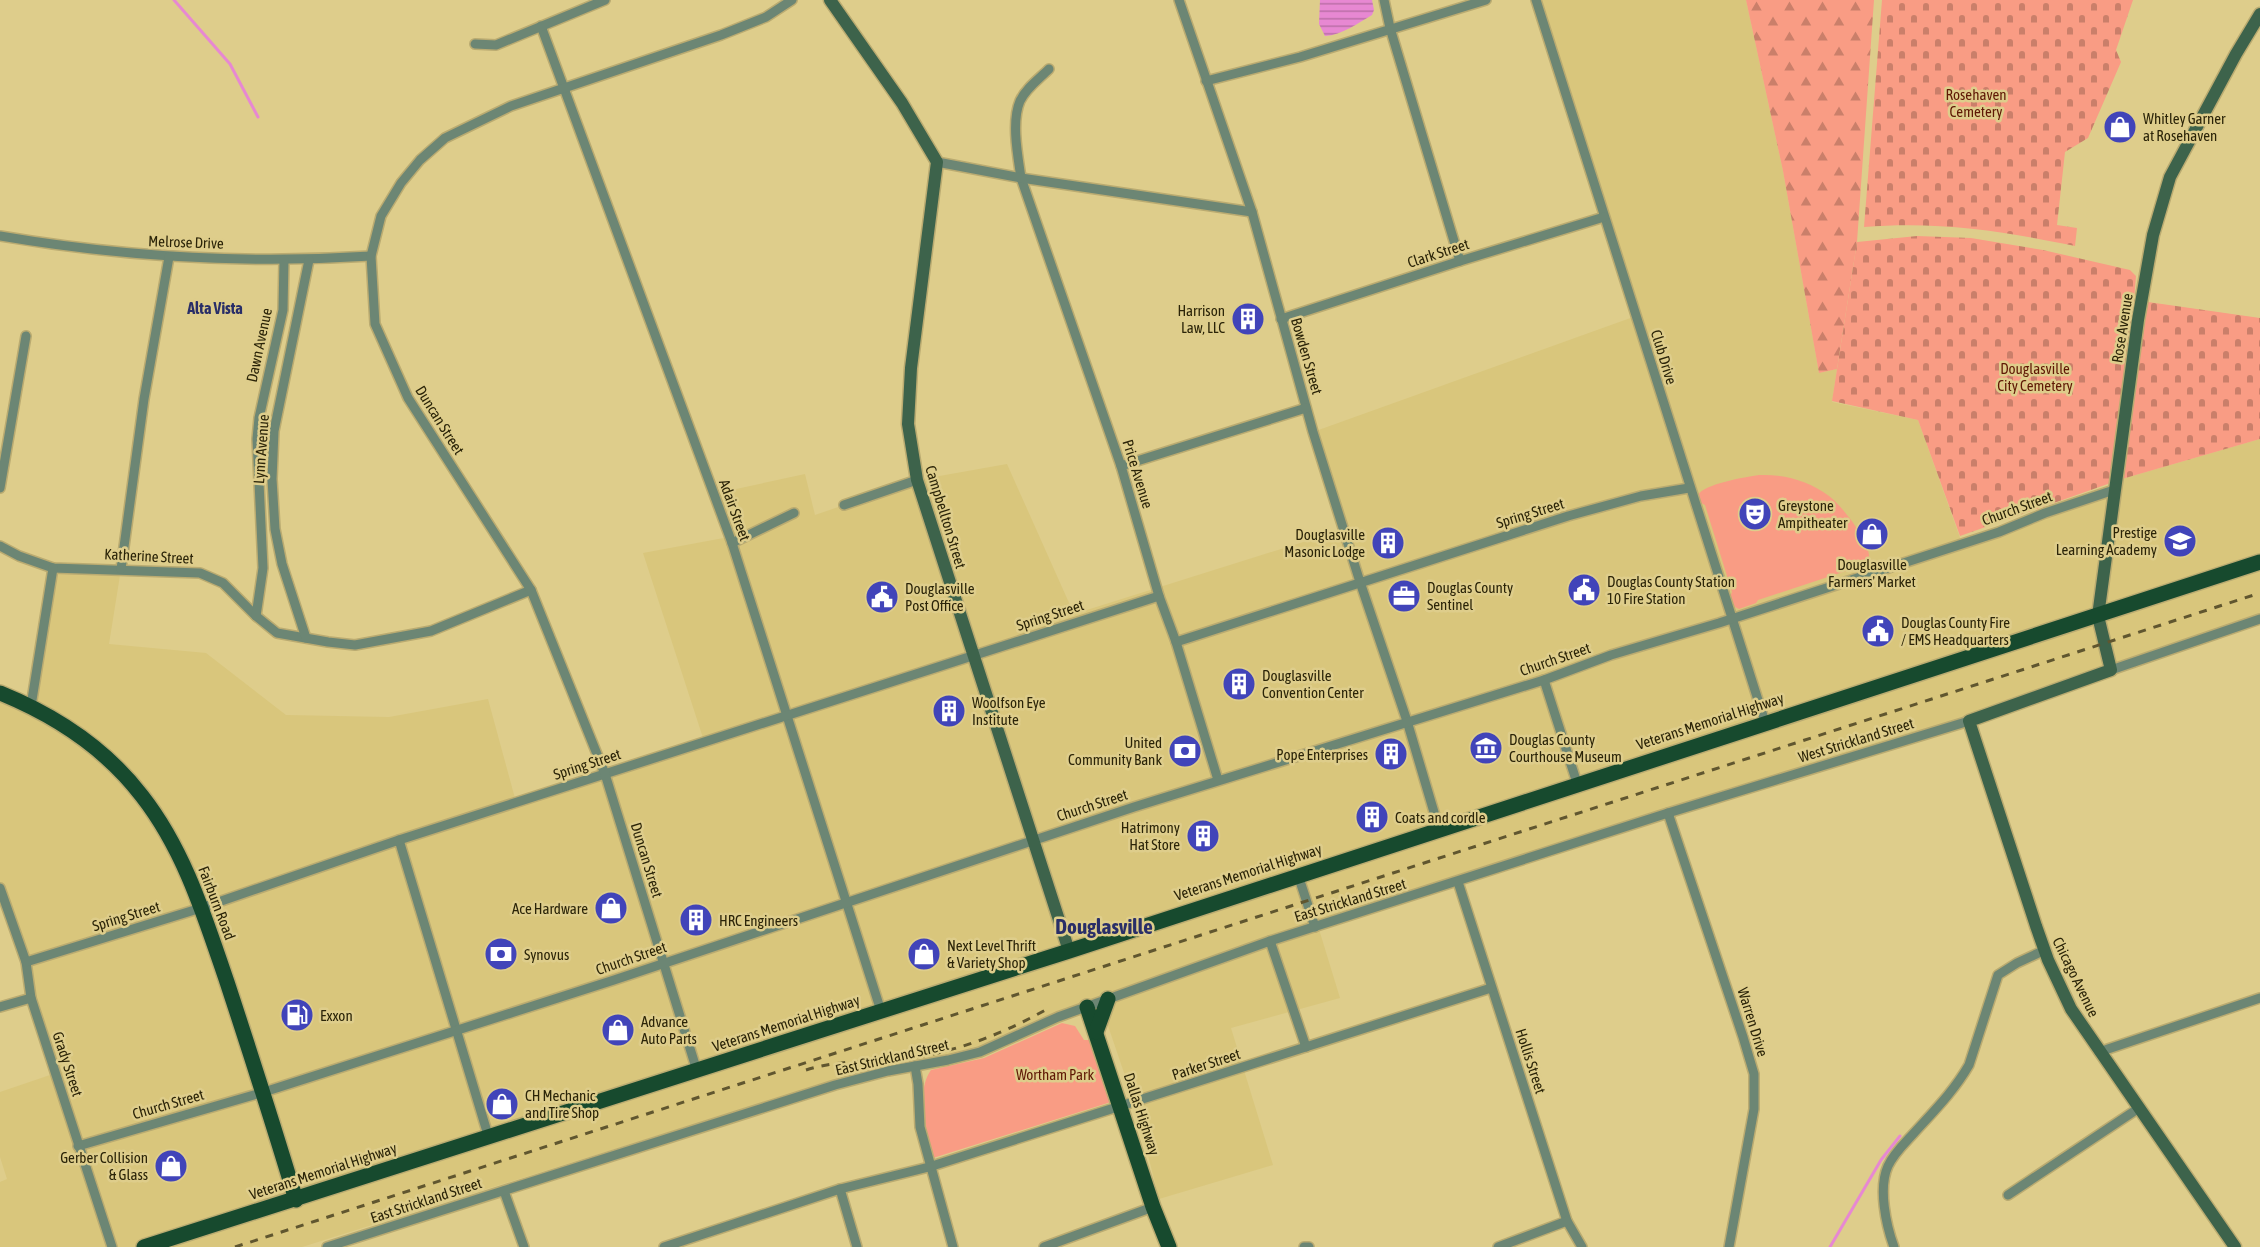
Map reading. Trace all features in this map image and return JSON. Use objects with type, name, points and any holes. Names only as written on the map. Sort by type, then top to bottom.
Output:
[{"type":"main road","name":"Veterans Memorial Highway","points":[[144,1247],[1069,951],[1298,874],[2260,562]]},
{"type":"main road","name":"Fairburn Road","points":[[0,693],[31,706],[66,727],[96,749],[123,774],[143,797],[182,863],[201,908],[264,1092],[296,1200]]},
{"type":"main road","points":[[1096,1032],[1108,999]]},
{"type":"main road","name":"Dallas Highway","points":[[1087,1007],[1166,1242]]},
{"type":"street","points":[[475,44],[496,45],[605,0]]},
{"type":"street","name":"Duncan Street","points":[[697,1071],[605,774],[531,590],[408,398],[375,324],[371,256],[381,216],[401,183],[420,160],[445,138],[511,106],[700,43],[766,17],[792,0]]},
{"type":"street","points":[[830,0],[902,103],[937,162],[1021,178],[1252,212]]},
{"type":"street","name":"Bowden Street","points":[[1179,0],[1252,212],[1306,408],[1359,582],[1407,721],[1439,829]]},
{"type":"street","points":[[1384,0],[1390,28],[1460,261]]},
{"type":"street","points":[[1206,81],[1300,57],[1486,0]]},
{"type":"street","name":"Club Drive","points":[[1536,0],[1765,722]]},
{"type":"street","name":"Rose Avenue","points":[[2111,670],[2098,616],[2138,320],[2153,235],[2170,177],[2260,14]]},
{"type":"street","name":"Adair Street","points":[[541,27],[732,543],[881,1011]]},
{"type":"street","name":"Price Avenue","points":[[1049,69],[1027,90],[1019,103],[1017,147],[1021,178],[1121,466],[1159,596],[1176,642],[1218,780]]},
{"type":"street","name":"Campbellton Street","points":[[937,162],[911,368],[908,424],[916,480],[1069,951]]},
{"type":"street","name":"Clark Street","points":[[1281,319],[1604,217]]},
{"type":"street","name":"Melrose Drive","points":[[0,236],[116,253],[169,257],[309,260],[371,256]]},
{"type":"street","points":[[121,569],[144,399],[169,257]]},
{"type":"street","name":"Dawn Avenue","points":[[256,615],[263,568],[257,439],[259,418],[283,310],[284,260]]},
{"type":"street","name":"Lynn Avenue","points":[[306,638],[282,564],[275,529],[272,479],[274,431],[309,260]]},
{"type":"street","points":[[0,488],[26,336]]},
{"type":"street","points":[[1121,466],[1306,408]]},
{"type":"street","points":[[844,505],[916,480]]},
{"type":"street","name":"Spring Street","points":[[1176,642],[1568,516],[1641,496],[1689,488]]},
{"type":"street","name":"Church Street","points":[[78,1146],[264,1092],[455,1031],[847,903],[1033,839],[1544,680],[1609,655],[1999,532],[2045,513],[2114,490]]},
{"type":"street","points":[[732,543],[794,513]]},
{"type":"street","name":"Katherine Street","points":[[0,546],[19,556],[53,568],[194,573],[212,577],[231,590],[278,633],[355,645],[430,631],[531,590]]},
{"type":"street","points":[[31,706],[53,568]]},
{"type":"street","name":"Spring Street","points":[[26,962],[201,908],[399,840],[1159,596]]},
{"type":"street","name":"West Strickland Street","points":[[1458,882],[1668,813],[1969,721],[2260,619]]},
{"type":"street","points":[[1544,680],[1577,783]]},
{"type":"street","name":"Chicago Avenue","points":[[1969,721],[2045,950],[2071,1009],[2235,1247]]},
{"type":"street","name":"Warren Drive","points":[[1668,813],[1754,1074],[1754,1109],[1729,1247]]},
{"type":"street","points":[[399,840],[488,1136]]},
{"type":"street","points":[[1298,874],[1315,927]]},
{"type":"street","name":"East Strickland Street","points":[[327,1247],[835,1085],[980,1052],[1058,1017],[1270,941],[1458,882]]},
{"type":"street","name":"Hollis Street","points":[[1458,882],[1567,1221],[1582,1247]]},
{"type":"street","name":"Grady Street","points":[[0,888],[26,962],[31,998],[112,1247]]},
{"type":"street","points":[[1270,941],[1306,1047]]},
{"type":"street","points":[[1894,1247],[1885,1220],[1883,1204],[1887,1167],[1897,1152],[1952,1092],[1965,1072],[1998,975],[2032,954],[2045,950]]},
{"type":"street","name":"Parker Street","points":[[664,1247],[682,1244],[840,1189],[930,1167],[1151,1098],[1491,988]]},
{"type":"street","points":[[0,1007],[31,998]]},
{"type":"street","points":[[2099,1052],[2260,998]]},
{"type":"street","points":[[915,1066],[920,1127],[952,1247]]},
{"type":"street","points":[[2008,1195],[2139,1108]]},
{"type":"street","points":[[840,1189],[857,1247]]},
{"type":"street","points":[[504,1191],[524,1247]]},
{"type":"street","points":[[1044,1247],[1153,1207]]},
{"type":"street","points":[[1498,1247],[1567,1221]]},
{"type":"shaded area","points":[[1320,0],[1372,0],[1374,10],[1372,15],[1350,28],[1325,36],[1319,24]]},
{"type":"shaded area","points":[[1536,0],[1746,0],[1783,171],[1819,373],[1837,369],[1832,402],[1918,420],[1964,549],[1999,528],[2114,490],[2122,479],[2260,439],[2260,619],[1969,721],[1318,926],[1340,998],[1231,1028],[1273,1165],[1159,1199],[1137,1111],[1103,1011],[1048,1016],[1013,1035],[980,1048],[915,1066],[886,1064],[302,1247],[0,1247],[0,1182],[7,1179],[0,1157],[0,1092],[50,1075],[31,998],[26,962],[0,888],[0,693],[31,706],[53,568],[121,569],[109,644],[206,653],[286,715],[389,717],[488,699],[516,802],[704,741],[643,553],[729,537],[713,494],[805,474],[815,515],[917,480],[1007,464],[1074,614],[1338,531],[1313,432],[1636,316]]},
{"type":"green space","points":[[1746,0],[1874,0],[1857,242],[1837,369],[1819,373],[1783,171]]},
{"type":"green space","name":"Rosehaven Cemetery","points":[[1882,0],[2133,0],[2116,50],[2121,62],[2088,138],[2065,152],[2057,225],[2077,228],[2075,246],[2022,236],[1945,226],[1864,227]]},
{"type":"green space","name":"Douglasville City Cemetery","points":[[1917,236],[1971,238],[2043,250],[2130,270],[2136,276],[2134,300],[2260,318],[2260,439],[2122,479],[1960,536],[1918,420],[1832,401],[1857,242]]},
{"type":"green space","points":[[1759,475],[1796,480],[1813,486],[1829,496],[1844,511],[1861,536],[1869,558],[1866,566],[1758,600],[1756,603],[1739,609],[1735,607],[1730,597],[1732,592],[1705,505],[1699,502],[1698,495],[1716,484]]},
{"type":"green space","name":"Wortham Park","points":[[1062,1023],[1075,1026],[1084,1040],[1089,1040],[1111,1102],[933,1158],[923,1101],[926,1079],[931,1070],[984,1058]]},
{"type":"waterway","points":[[174,0],[230,64],[258,117]]},
{"type":"waterway","points":[[1830,1247],[1881,1160],[1900,1136]]},
{"type":"railway","points":[[235,1247],[2260,593]]},
{"type":"railway","points":[[806,1070],[830,1064],[902,1059],[941,1052],[996,1034],[1049,1008]]},
{"type":"place","name":"Whitley Garner at Rosehaven","points":[[2120,127]]},
{"type":"place","name":"Harrison Law, LLC","points":[[1248,319]]},
{"type":"place","name":"Greystone Ampitheater","points":[[1755,514]]},
{"type":"place","name":"Douglasville Farmers' Market","points":[[1872,534]]},
{"type":"place","name":"Prestige Learning Academy","points":[[2180,541]]},
{"type":"place","name":"Douglasville Masonic Lodge","points":[[1388,543]]},
{"type":"place","name":"Douglas County Station 10 Fire Station","points":[[1584,590]]},
{"type":"place","name":"Douglas County Sentinel","points":[[1404,596]]},
{"type":"place","name":"Douglasville Post Office","points":[[882,597]]},
{"type":"place","name":"Douglas County Fire / EMS Headquarters","points":[[1878,631]]},
{"type":"place","name":"Douglasville Convention Center","points":[[1239,684]]},
{"type":"place","name":"Woolfson Eye Institute","points":[[949,711]]},
{"type":"place","name":"Douglas County Courthouse Museum","points":[[1486,748]]},
{"type":"place","name":"United Community Bank","points":[[1185,751]]},
{"type":"place","name":"Pope Enterprises","points":[[1391,754]]},
{"type":"place","name":"Coats and cordle","points":[[1372,817]]},
{"type":"place","name":"Hatrimony Hat Store","points":[[1203,836]]},
{"type":"place","name":"Ace Hardware","points":[[611,908]]},
{"type":"place","name":"HRC Engineers","points":[[696,920]]},
{"type":"place","name":"Synovus","points":[[501,954]]},
{"type":"place","name":"Next Level Thrift & Variety Shop","points":[[924,954]]},
{"type":"place","name":"Exxon","points":[[297,1015]]},
{"type":"place","name":"Advance Auto Parts","points":[[618,1030]]},
{"type":"place","name":"CH Mechanic and Tire Shop","points":[[502,1104]]},
{"type":"place","name":"Gerber Collision & Glass","points":[[171,1166]]},
{"type":"district","name":"Alta Vista","points":[[215,308]]},
{"type":"district","name":"Douglasville","points":[[1104,926]]}]
